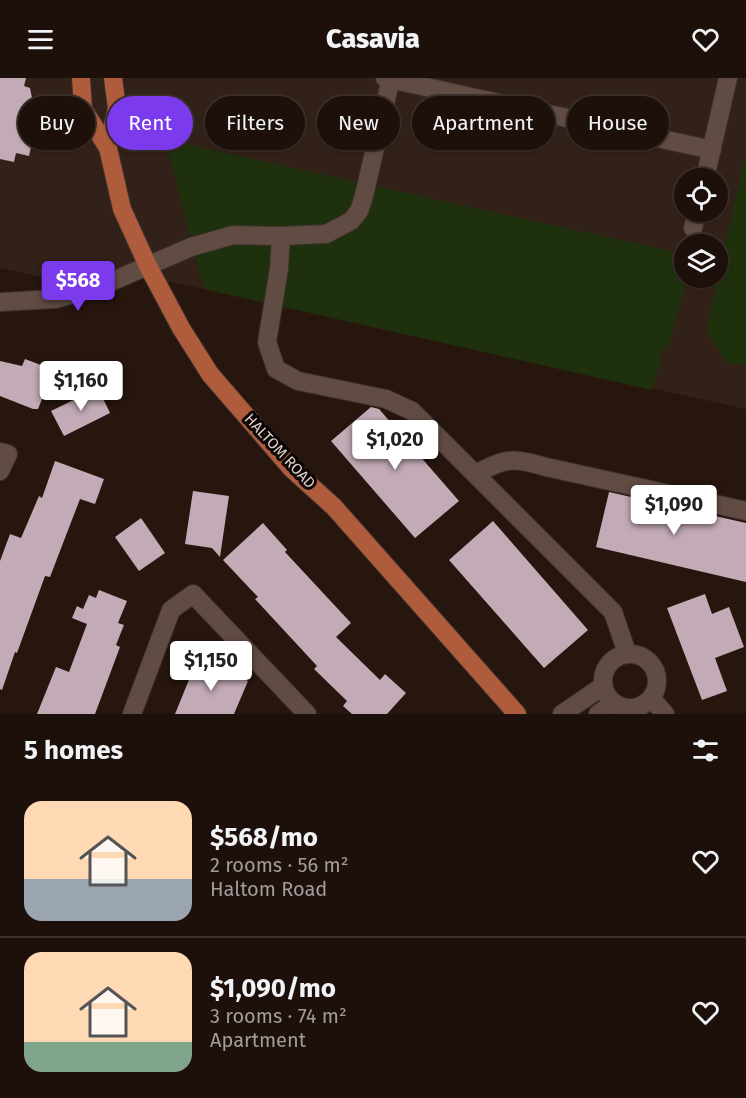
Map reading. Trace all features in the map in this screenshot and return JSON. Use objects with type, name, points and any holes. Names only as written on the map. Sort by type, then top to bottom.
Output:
[{"type":"main road","name":"HALTOM ROAD","points":[[81,78],[83,109],[107,146]]},
{"type":"main road","name":"HALTOM ROAD","points":[[113,78],[115,96]]},
{"type":"main road","name":"HALTOM ROAD","points":[[108,150],[123,209],[148,266],[181,328],[210,374],[292,469],[334,507],[517,714]]},
{"type":"street","points":[[0,302],[55,299],[99,287],[191,247],[233,235],[326,234],[351,221],[359,211],[372,163],[388,78],[712,150]]},
{"type":"street","points":[[708,168],[729,78]]},
{"type":"street","points":[[281,236],[279,269],[267,342],[276,369],[298,381],[386,399],[412,411],[613,612],[627,653]]},
{"type":"street","points":[[0,471],[4,453]]},
{"type":"street","points":[[475,474],[498,462],[519,459],[746,511]]},
{"type":"street","points":[[132,714],[171,610],[193,594],[307,714]]},
{"type":"street","points":[[627,653],[641,655],[648,660],[657,678],[657,687],[651,698],[637,707],[622,707],[614,703],[606,695],[603,686],[603,674],[610,662],[627,653]]},
{"type":"street","points":[[562,714],[603,686]]},
{"type":"street","points":[[651,698],[665,714]]},
{"type":"street","points":[[598,714],[614,703]]},
{"type":"shaded area","points":[[0,78],[746,78],[746,409],[94,265],[89,287],[0,268]]},
{"type":"green space","points":[[193,146],[674,252],[674,288],[684,288],[669,346],[663,351],[652,390],[204,289],[168,150],[193,150]]},
{"type":"green space","points":[[746,151],[746,366],[726,362],[706,331],[716,288],[728,288],[728,234]]},
{"type":"building","points":[[0,78],[26,78],[24,86],[30,88],[32,96],[18,96],[18,150],[30,150],[29,156],[16,153],[14,162],[0,159]]},
{"type":"building","points":[[25,359],[54,370],[38,409],[0,396],[0,361],[22,366]]},
{"type":"building","points":[[98,388],[110,413],[64,436],[51,411]]},
{"type":"building","points":[[371,407],[379,409],[459,501],[415,538],[331,441]]},
{"type":"building","points":[[55,461],[104,479],[95,504],[80,499],[50,577],[45,576],[2,690],[0,689],[0,561],[10,534],[21,538],[39,496],[42,498]]},
{"type":"building","points":[[193,491],[229,496],[220,557],[212,548],[185,544]]},
{"type":"building","points":[[609,492],[746,523],[746,582],[596,547]]},
{"type":"building","points":[[141,518],[165,553],[139,571],[115,537]]},
{"type":"building","points":[[493,521],[588,630],[544,668],[449,560]]},
{"type":"building","points":[[263,523],[287,550],[285,552],[351,623],[336,637],[380,680],[385,674],[406,693],[387,714],[352,714],[343,706],[347,701],[314,669],[317,666],[255,599],[258,597],[223,560]]},
{"type":"building","points":[[99,590],[127,601],[118,623],[124,625],[116,645],[120,647],[95,714],[37,714],[56,667],[69,672],[87,624],[72,618],[77,606],[83,609],[89,595],[96,598]]},
{"type":"building","points":[[705,594],[712,614],[729,607],[744,647],[715,658],[727,691],[702,700],[667,608]]},
{"type":"building","points":[[197,660],[248,681],[234,714],[175,714]]}]
